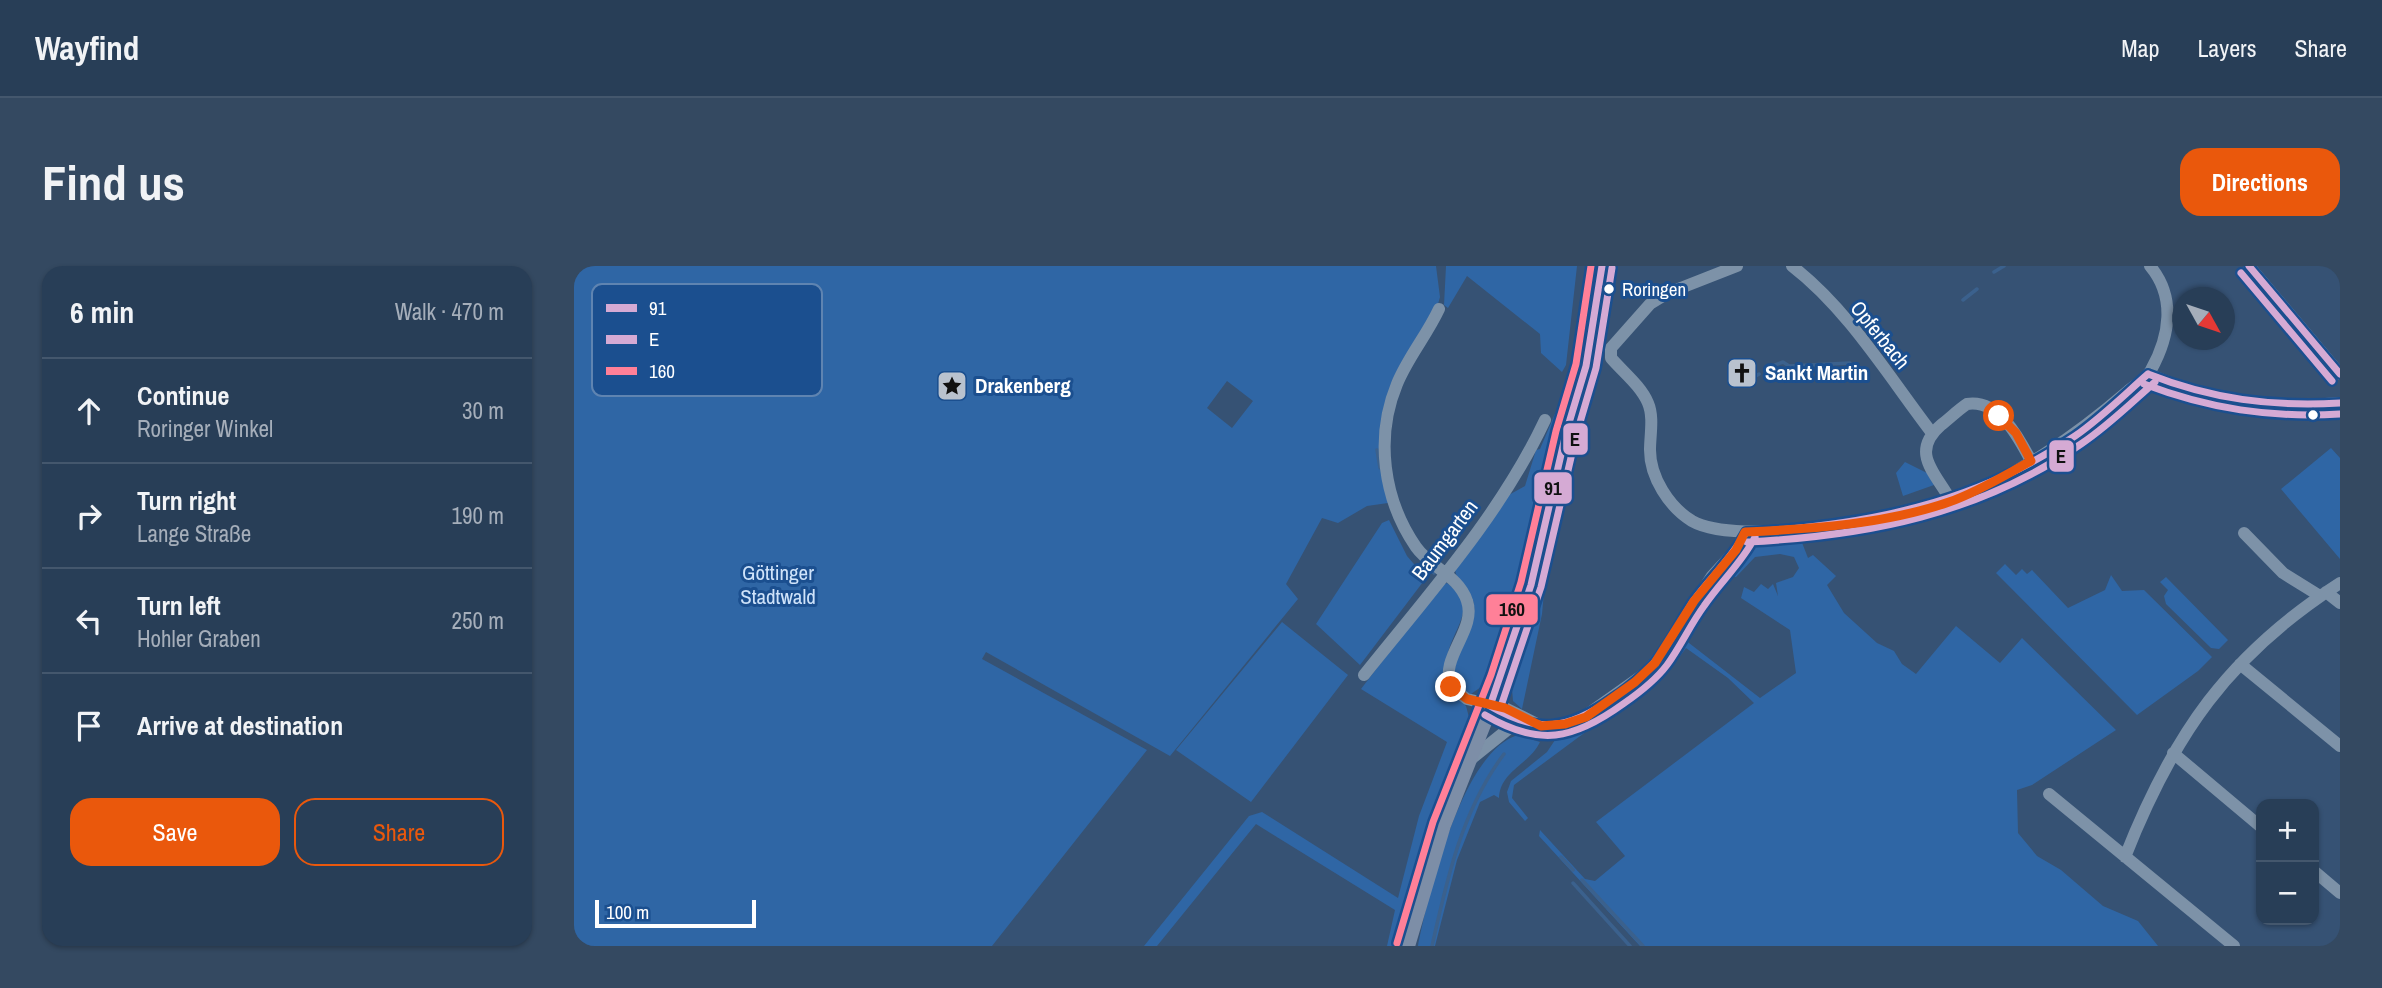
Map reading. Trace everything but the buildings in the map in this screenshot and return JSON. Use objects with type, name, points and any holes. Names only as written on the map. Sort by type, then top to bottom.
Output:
[{"type":"main road","points":[[1407,946],[1443,825],[1490,706],[1531,584],[1566,433],[1586,366],[1602,266]]},
{"type":"street","points":[[1737,266],[1662,295],[1650,304],[1611,348],[1611,358],[1650,405],[1652,466],[1668,498],[1695,522],[1713,528],[1745,532],[1785,531],[1879,518],[1951,501],[2077,435],[2148,374],[2169,313],[2166,292],[2150,266]]},
{"type":"street","name":"Opferbach","points":[[1791,266],[1825,298],[1869,349],[1933,433]]},
{"type":"street","points":[[2249,266],[2340,374]]},
{"type":"street","points":[[1439,309],[1397,383],[1382,442],[1390,485],[1409,536],[1420,552],[1464,593],[1469,610],[1448,669],[1449,684],[1457,694],[1490,706],[1517,722],[1541,726],[1581,719],[1646,673],[1664,651],[1712,576],[1736,550],[1745,532]]},
{"type":"street","points":[[2148,374],[2185,390],[2227,401],[2314,405],[2340,403]]},
{"type":"street","points":[[1951,501],[1926,458],[1926,446],[1933,433],[1963,406],[1981,404],[2011,427],[2031,461]]},
{"type":"street","name":"Baumgarten","points":[[1364,675],[1445,574],[1515,478],[1545,420]]},
{"type":"street","points":[[2244,533],[2283,573],[2340,603]]},
{"type":"street","points":[[2125,857],[2147,802],[2173,753],[2201,709],[2240,664],[2288,620],[2340,583]]},
{"type":"street","points":[[2240,664],[2340,746]]},
{"type":"street","points":[[1490,706],[1505,708],[1541,726]]},
{"type":"street","points":[[1466,764],[1517,722]]},
{"type":"street","points":[[2173,753],[2256,823]]},
{"type":"street","points":[[2049,794],[2234,946]]},
{"type":"street","points":[[2319,875],[2340,893]]},
{"type":"green space","name":"Göttinger Stadtwald","points":[[574,266],[1436,266],[1440,297],[1436,311],[1392,388],[1388,503],[1367,506],[1338,523],[1322,518],[1286,584],[1298,599],[1170,756],[986,652],[982,659],[1147,750],[992,946],[574,946]],"holes":[[[1227,381],[1253,401],[1232,428],[1207,408]]]},
{"type":"green space","points":[[1446,266],[1577,266],[1566,365],[1562,372],[1541,353],[1540,334],[1467,276],[1448,308],[1444,305]]},
{"type":"green space","points":[[1565,390],[1522,577],[1488,682],[1471,694],[1456,686],[1455,675],[1458,656],[1472,622],[1474,605],[1458,579],[1455,568],[1507,496],[1525,486],[1536,450],[1540,449]]},
{"type":"green space","points":[[2331,448],[2340,458],[2340,559],[2281,489]]},
{"type":"green space","points":[[1905,462],[1927,473],[1934,485],[1903,496],[1896,473]]},
{"type":"green space","points":[[1389,520],[1407,556],[1426,578],[1360,665],[1316,624],[1382,523]]},
{"type":"green space","points":[[1801,540],[1808,558],[1813,555],[1836,576],[1827,585],[1844,613],[1877,643],[1894,651],[1902,664],[1916,674],[1956,626],[2000,663],[2022,638],[2116,730],[2032,785],[2017,790],[2018,833],[2037,856],[2061,870],[2103,906],[2138,921],[2158,946],[1640,946],[1539,836],[1540,830],[1585,879],[1595,881],[1625,856],[1596,822],[1754,703],[1728,678],[1686,648],[1680,656],[1675,653],[1655,679],[1636,694],[1633,690],[1646,680],[1680,636],[1760,698],[1796,673],[1790,630],[1741,598],[1744,587],[1754,592],[1761,584],[1768,589],[1773,584],[1778,596],[1776,583],[1793,577],[1799,568],[1794,557],[1780,554],[1755,557],[1736,577],[1721,575],[1752,544],[1759,541],[1778,546]]},
{"type":"green space","points":[[1547,559],[1542,614],[1522,709],[1513,701],[1512,689],[1534,619]]},
{"type":"green space","points":[[2005,564],[2016,575],[2022,569],[2027,574],[2032,570],[2068,608],[2105,590],[2111,575],[2122,591],[2144,590],[2212,657],[2198,671],[2137,715],[1996,573]]},
{"type":"green space","points":[[2166,577],[2228,640],[2219,649],[2211,648],[2166,604],[2164,596],[2168,590],[2160,582]]},
{"type":"green space","points":[[1447,583],[1457,592],[1463,610],[1447,659],[1450,693],[1466,706],[1470,721],[1423,845],[1396,946],[1387,946],[1395,910],[1256,824],[1157,946],[1144,946],[1249,816],[1262,812],[1398,898],[1419,816],[1447,742],[1361,689],[1439,587]]},
{"type":"green space","points":[[1282,622],[1348,675],[1251,802],[1176,750]]},
{"type":"green space","points":[[1619,701],[1622,705],[1514,785],[1512,798],[1528,818],[1525,821],[1509,802],[1507,792],[1511,781],[1547,752],[1559,734],[1585,725]]},
{"type":"green space","points":[[1518,735],[1540,742],[1530,756],[1504,781],[1499,798],[1494,795],[1480,802],[1457,860],[1435,946],[1418,946],[1439,861],[1464,795],[1480,768],[1498,747]]},
{"type":"waterway","points":[[1994,272],[2004,266]]},
{"type":"waterway","points":[[1963,300],[1977,289]]},
{"type":"waterway","points":[[1775,365],[1783,362],[1789,366],[1850,363]]},
{"type":"waterway","points":[[1746,382],[1759,374]]},
{"type":"waterway","points":[[1377,450],[1380,468]]},
{"type":"waterway","points":[[1427,566],[1434,573]]},
{"type":"waterway","points":[[1672,652],[1677,643]]},
{"type":"waterway","points":[[1635,691],[1668,659]]},
{"type":"waterway","points":[[1595,722],[1620,703]]},
{"type":"waterway","points":[[1432,946],[1458,846],[1477,798],[1504,754]]},
{"type":"waterway","points":[[1561,857],[1573,870]]},
{"type":"waterway","points":[[1582,880],[1643,946]]},
{"type":"waterway","points":[[1573,883],[1630,946]]},
{"type":"transit line","name":"160","points":[[1397,943],[1433,822],[1491,675],[1521,582],[1556,431],[1576,364],[1591,266]]},
{"type":"transit line","name":"91","points":[[1490,706],[1531,585],[1566,433],[1586,366],[1602,266]]},
{"type":"transit line","name":"91","points":[[2249,266],[2340,374]]},
{"type":"transit line","name":"E","points":[[1500,709],[1541,587],[1576,436],[1596,368],[1612,268]]},
{"type":"transit line","name":"E","points":[[2241,273],[2332,381]]},
{"type":"transit line","name":"91","points":[[2148,374],[2195,390],[2242,399],[2290,404],[2340,403]]},
{"type":"transit line","name":"91","points":[[1746,532],[1876,517],[1958,495],[1998,479],[2075,436],[2148,374]]},
{"type":"transit line","name":"E","points":[[1747,542],[1792,539],[1879,527],[1963,504],[2043,468],[2081,444],[2155,382]]},
{"type":"transit line","name":"E","points":[[2144,384],[2192,400],[2240,410],[2289,415],[2340,414]]},
{"type":"transit line","name":"91","points":[[1490,706],[1507,715],[1538,724],[1567,722],[1597,709],[1636,680],[1657,659],[1694,600],[1728,559],[1746,532]]},
{"type":"transit line","name":"E","points":[[1485,715],[1522,732],[1539,735],[1572,732],[1605,716],[1641,691],[1662,671],[1710,597],[1755,537]]},
{"type":"place","name":"Roringen","points":[[1609,289]]},
{"type":"place","name":"Sankt Martin","points":[[1742,373]]},
{"type":"place","name":"Drakenberg","points":[[952,386]]},
{"type":"route","points":[[1451,687],[1467,699],[1505,708],[1541,726],[1573,723],[1591,714],[1646,673],[1664,651],[1712,576],[1741,543],[1745,532],[1785,531],[1912,512],[1967,495],[2031,461],[2016,433],[1999,416]]}]
